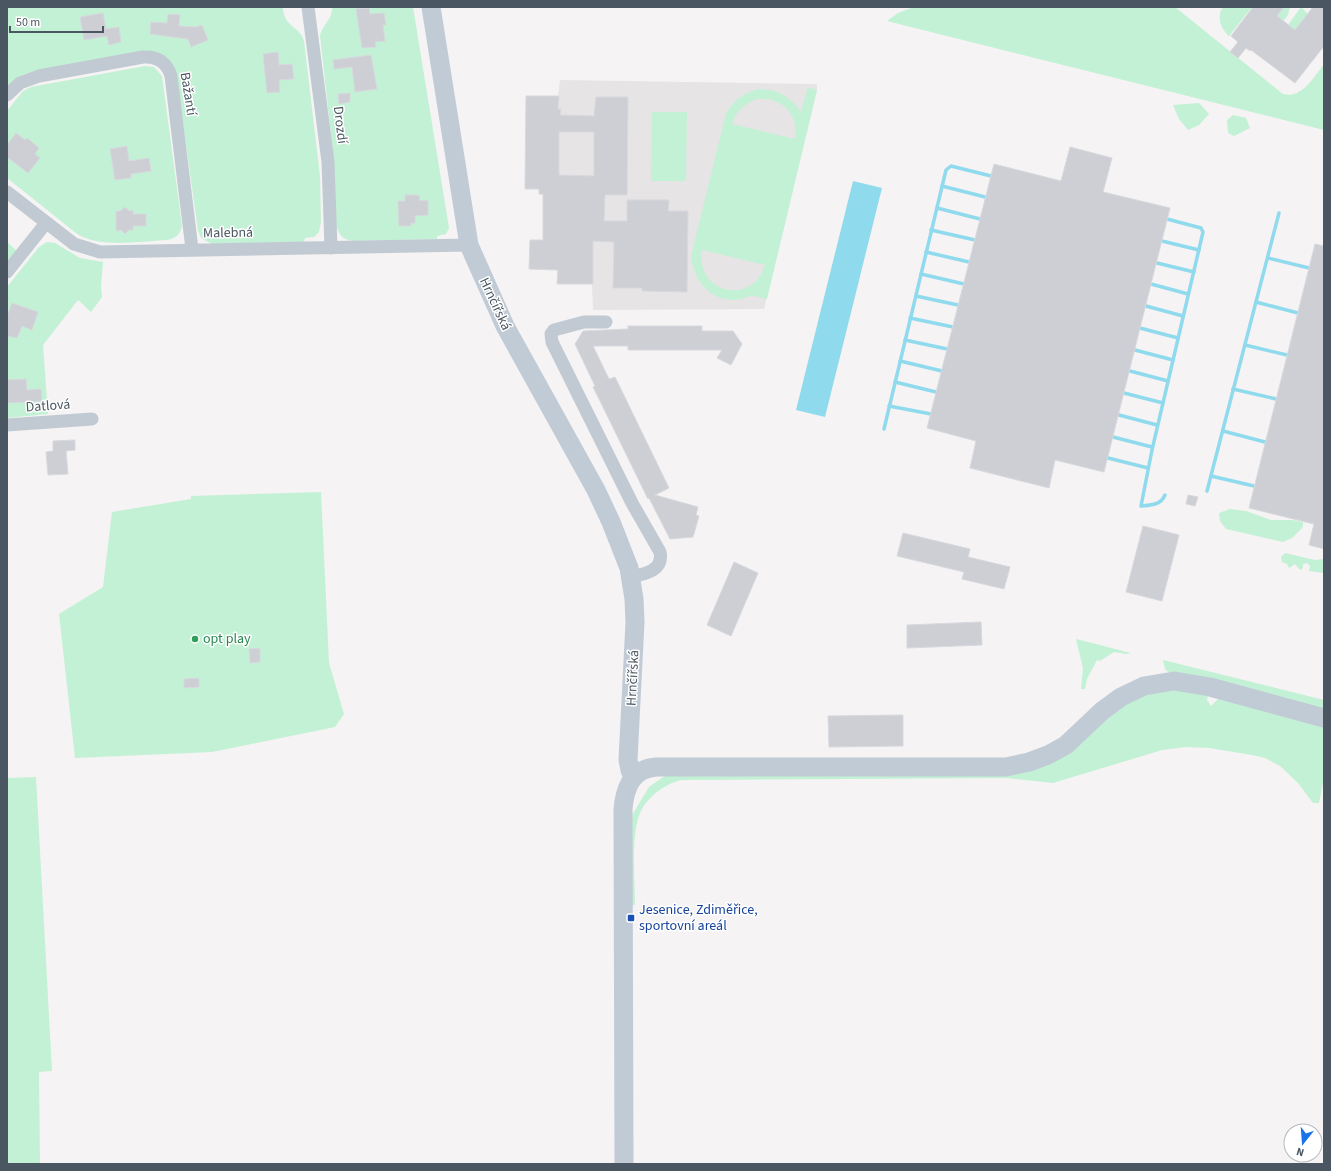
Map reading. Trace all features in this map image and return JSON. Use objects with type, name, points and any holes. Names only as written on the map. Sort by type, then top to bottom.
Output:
[{"type":"street","name":"Drozdí","points":[[308,7],[328,162],[331,248]]},
{"type":"street","name":"Hrnčířská","points":[[431,7],[468,245],[505,326],[596,490],[621,544],[631,578],[635,622],[628,760],[630,770],[634,777]]},
{"type":"street","name":"Bažantí","points":[[7,95],[20,83],[39,76],[150,56],[162,61],[169,70],[171,76],[192,249]]},
{"type":"street","name":"Malebná","points":[[7,192],[74,244],[100,252],[192,249],[468,245]]},
{"type":"street","points":[[7,272],[46,223]]},
{"type":"street","points":[[606,322],[584,322],[554,330],[551,334],[552,342],[625,489],[660,552],[660,560],[655,569],[631,578]]},
{"type":"street","name":"Datlová","points":[[7,425],[92,419]]},
{"type":"street","points":[[624,1164],[623,809],[625,792],[634,777],[643,770],[656,767],[1006,767],[1048,756],[1066,745],[1102,711],[1121,697],[1144,686],[1174,681],[1210,687],[1324,718]]},
{"type":"shaded area","points":[[560,80],[817,84],[817,90],[764,309],[593,310],[592,284],[557,284],[557,270],[529,269],[530,240],[559,240],[547,195],[539,194],[538,189],[558,96]]},
{"type":"green space","points":[[7,7],[283,7],[286,19],[299,32],[304,41],[320,176],[321,222],[319,232],[314,237],[305,238],[304,242],[212,244],[201,238],[198,230],[176,74],[163,56],[33,72],[22,75],[7,87]]},
{"type":"green space","points":[[332,7],[413,7],[449,228],[446,234],[437,236],[437,239],[354,241],[344,238],[339,232],[336,225],[333,153],[320,36],[331,15]]},
{"type":"green space","points":[[914,7],[1175,7],[1283,94],[1290,95],[1302,90],[1312,81],[1324,64],[1324,130],[887,21],[898,13]]},
{"type":"green space","points":[[1223,7],[1252,7],[1229,36],[1220,23],[1220,15]]},
{"type":"green space","points":[[1284,7],[1290,7],[1288,15],[1265,45],[1252,49]]},
{"type":"green space","points":[[1301,7],[1308,14],[1296,31],[1288,25]]},
{"type":"green space","points":[[145,66],[154,67],[162,76],[182,226],[180,232],[177,236],[167,240],[120,243],[108,243],[85,238],[76,233],[7,178],[7,111],[23,91],[31,87]]},
{"type":"green space","points":[[808,87],[817,90],[767,299],[752,296],[733,300],[716,296],[704,287],[699,280],[695,273],[691,257],[726,113],[743,95],[763,89],[783,95],[793,102],[801,112]],"holes":[[[757,99],[774,101],[787,109],[794,122],[796,130],[795,139],[732,124],[741,108]],[[702,250],[765,265],[758,278],[749,286],[738,290],[726,289],[715,285],[707,276],[702,265]]]},
{"type":"green space","points":[[1199,103],[1209,114],[1199,125],[1188,130],[1179,119],[1173,105]]},
{"type":"green space","points":[[652,112],[687,112],[686,181],[651,181]]},
{"type":"green space","points":[[1233,115],[1246,118],[1250,128],[1234,136],[1228,133],[1227,120]]},
{"type":"green space","points":[[7,242],[17,251],[7,264]]},
{"type":"green space","points":[[47,242],[55,243],[80,258],[103,262],[101,286],[102,297],[91,312],[78,300],[43,345],[48,414],[7,418],[7,287],[39,247]]},
{"type":"green space","name":"opt play","points":[[321,492],[329,663],[344,714],[335,727],[212,752],[75,758],[59,614],[103,587],[112,512],[191,499],[191,496]]},
{"type":"green space","points":[[1230,509],[1246,511],[1271,520],[1293,520],[1303,522],[1303,527],[1292,538],[1283,542],[1226,529],[1220,521],[1219,513]]},
{"type":"green space","points":[[1285,553],[1315,560],[1324,559],[1324,573],[1309,571],[1310,566],[1307,563],[1303,564],[1303,568],[1300,570],[1295,564],[1289,568],[1287,564],[1282,562],[1281,557]]},
{"type":"green space","points":[[1076,639],[1131,653],[1126,654],[1114,652],[1100,661],[1097,660],[1087,679],[1085,689],[1081,689],[1083,668]]},
{"type":"green space","points":[[1163,660],[1324,700],[1324,713],[1170,674],[1165,669]]},
{"type":"green space","points":[[1174,689],[1208,696],[1207,700],[1211,706],[1218,699],[1324,725],[1324,777],[1319,803],[1313,803],[1298,783],[1280,766],[1265,758],[1209,748],[1186,747],[1162,750],[1053,783],[1007,778],[682,780],[669,784],[650,798],[639,816],[635,836],[635,905],[628,905],[629,820],[649,787],[666,775],[1005,772],[1107,716],[1133,697]]},
{"type":"green space","points":[[36,777],[52,1071],[39,1072],[40,1164],[7,1164],[7,778]]},
{"type":"water","points":[[853,181],[882,188],[825,417],[796,410]]},
{"type":"building","points":[[1253,7],[1284,7],[1277,16],[1295,30],[1313,7],[1324,7],[1324,46],[1295,83],[1251,50],[1250,51],[1246,48],[1238,58],[1230,52],[1238,42],[1231,36]]},
{"type":"building","points":[[369,8],[370,14],[384,13],[386,25],[383,25],[385,41],[375,42],[376,47],[362,48],[356,9]]},
{"type":"building","points":[[103,13],[106,29],[119,27],[121,42],[109,45],[107,36],[84,40],[80,17]]},
{"type":"building","points":[[168,14],[180,15],[179,26],[196,27],[202,25],[208,40],[191,47],[188,39],[150,34],[151,22],[167,23]]},
{"type":"building","points":[[278,52],[279,65],[292,64],[294,79],[279,80],[280,92],[267,93],[263,54]]},
{"type":"building","points":[[371,55],[377,89],[355,92],[352,67],[334,69],[333,60]]},
{"type":"building","points":[[350,93],[350,102],[339,104],[338,94]]},
{"type":"building","points":[[526,96],[559,96],[558,109],[561,109],[560,115],[594,116],[596,97],[628,97],[627,195],[605,195],[604,221],[627,221],[627,200],[669,200],[668,211],[688,211],[687,292],[642,291],[642,288],[613,288],[614,242],[593,241],[593,284],[557,284],[558,270],[529,269],[530,240],[543,240],[543,194],[539,194],[539,189],[525,189]],"holes":[[[559,132],[594,132],[594,176],[559,175]]]},
{"type":"building","points":[[16,133],[25,140],[27,138],[39,148],[35,154],[40,158],[28,173],[7,157],[7,145]]},
{"type":"building","points":[[127,146],[129,161],[149,158],[151,171],[131,174],[131,178],[115,180],[110,149]]},
{"type":"building","points":[[1070,147],[1112,158],[1103,192],[1170,208],[1104,472],[1055,460],[1049,488],[970,468],[976,441],[927,428],[994,164],[1061,181]]},
{"type":"building","points":[[405,195],[419,195],[420,201],[428,200],[428,215],[415,216],[415,223],[411,223],[411,226],[399,226],[398,201],[405,201]]},
{"type":"building","points":[[125,207],[129,211],[133,210],[133,214],[146,214],[146,226],[133,226],[133,230],[129,230],[125,234],[121,230],[116,231],[116,211],[120,211]]},
{"type":"building","points":[[1315,244],[1324,246],[1324,549],[1309,545],[1314,524],[1249,508]]},
{"type":"building","points":[[12,303],[38,312],[32,330],[22,326],[17,338],[7,336],[7,316]]},
{"type":"building","points":[[628,326],[702,326],[702,331],[733,331],[742,344],[731,365],[717,358],[722,350],[628,350],[628,346],[593,346],[609,379],[615,377],[669,488],[655,495],[698,507],[696,515],[699,516],[693,537],[670,539],[649,498],[648,499],[593,387],[595,386],[575,344],[583,331],[628,329]]},
{"type":"building","points":[[26,379],[27,390],[41,389],[42,401],[7,403],[7,380]]},
{"type":"building","points":[[75,440],[75,450],[66,451],[68,474],[48,475],[46,452],[53,451],[53,441]]},
{"type":"building","points":[[1188,495],[1198,497],[1195,506],[1186,504]]},
{"type":"building","points":[[1143,526],[1179,535],[1162,601],[1126,592]]},
{"type":"building","points":[[903,533],[970,549],[968,557],[1010,567],[1004,589],[962,579],[964,572],[897,556]]},
{"type":"building","points":[[734,562],[758,573],[731,636],[707,625]]},
{"type":"building","points":[[981,622],[982,645],[907,648],[907,625]]},
{"type":"building","points":[[260,648],[260,662],[250,663],[249,649]]},
{"type":"building","points":[[199,678],[199,687],[184,688],[184,679]]},
{"type":"building","points":[[903,715],[903,746],[829,747],[828,716]]},
{"type":"waterway","points":[[884,429],[946,170],[951,166],[991,176]]},
{"type":"waterway","points":[[942,186],[985,197]]},
{"type":"waterway","points":[[937,208],[980,219]]},
{"type":"waterway","points":[[1207,491],[1279,213]]},
{"type":"waterway","points":[[1165,495],[1158,503],[1141,506],[1152,450],[1203,232],[1201,228],[1167,219]]},
{"type":"waterway","points":[[931,230],[975,240]]},
{"type":"waterway","points":[[1162,241],[1199,250]]},
{"type":"waterway","points":[[926,252],[969,262]]},
{"type":"waterway","points":[[1268,258],[1309,268]]},
{"type":"waterway","points":[[1157,263],[1194,272]]},
{"type":"waterway","points":[[921,274],[964,284]]},
{"type":"waterway","points":[[1151,284],[1188,294]]},
{"type":"waterway","points":[[916,296],[958,305]]},
{"type":"waterway","points":[[1256,302],[1298,313]]},
{"type":"waterway","points":[[1146,306],[1183,316]]},
{"type":"waterway","points":[[910,318],[953,327]]},
{"type":"waterway","points":[[1140,328],[1178,338]]},
{"type":"waterway","points":[[905,340],[947,349]]},
{"type":"waterway","points":[[1245,345],[1287,355]]},
{"type":"waterway","points":[[1135,350],[1173,360]]},
{"type":"waterway","points":[[900,361],[942,371]]},
{"type":"waterway","points":[[1130,371],[1168,381]]},
{"type":"waterway","points":[[895,382],[936,392]]},
{"type":"waterway","points":[[1233,389],[1276,399]]},
{"type":"waterway","points":[[1124,393],[1163,403]]},
{"type":"waterway","points":[[889,406],[931,414]]},
{"type":"waterway","points":[[1119,415],[1157,425]]},
{"type":"waterway","points":[[1223,431],[1265,442]]},
{"type":"waterway","points":[[1113,437],[1152,447]]},
{"type":"waterway","points":[[1108,458],[1148,468]]},
{"type":"waterway","points":[[1211,476],[1254,486]]},
{"type":"place","name":"opt play","points":[[195,639]]},
{"type":"place","name":"Jesenice, Zdiměřice, sportovní areál","points":[[631,918]]}]
